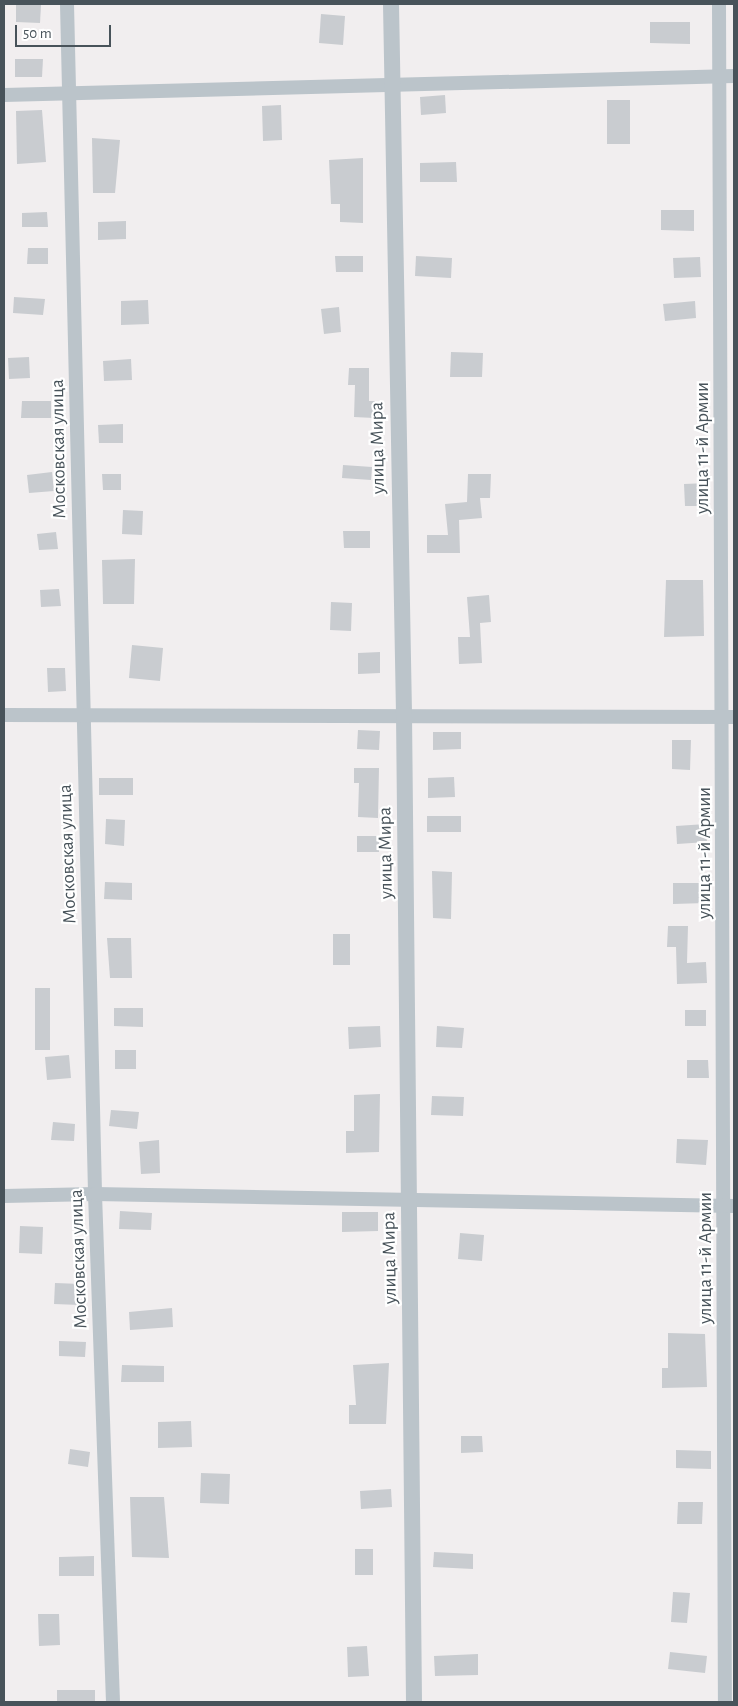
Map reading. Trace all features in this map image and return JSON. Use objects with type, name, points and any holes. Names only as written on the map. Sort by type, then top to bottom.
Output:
[{"type":"street","name":"Московская улица","points":[[67,4],[95,1194],[113,1702]]},
{"type":"street","name":"улица Мира","points":[[391,4],[390,86],[404,714],[414,1702]]},
{"type":"street","name":"улица 11-й Армии","points":[[719,4],[729,717],[730,1206],[725,1702]]},
{"type":"street","points":[[4,95],[734,76]]},
{"type":"street","points":[[4,715],[404,714],[729,717]]},
{"type":"street","points":[[4,1196],[95,1194],[730,1206]]},
{"type":"building","points":[[16,4],[41,5],[40,23],[16,22]]},
{"type":"building","points":[[321,14],[345,16],[343,45],[319,43]]},
{"type":"building","points":[[650,22],[690,22],[690,44],[650,43]]},
{"type":"building","points":[[15,59],[43,59],[42,77],[15,77]]},
{"type":"building","points":[[445,95],[446,113],[421,115],[420,97]]},
{"type":"building","points":[[607,100],[630,100],[630,144],[607,144]]},
{"type":"building","points":[[281,105],[282,140],[263,141],[262,106]]},
{"type":"building","points":[[42,110],[46,162],[17,164],[16,111]]},
{"type":"building","points":[[92,138],[120,140],[115,193],[93,193]]},
{"type":"building","points":[[363,158],[363,223],[340,222],[340,204],[331,204],[329,160]]},
{"type":"building","points":[[456,162],[457,182],[420,182],[420,163]]},
{"type":"building","points":[[661,210],[694,210],[694,231],[661,230]]},
{"type":"building","points":[[47,212],[48,227],[22,227],[22,213]]},
{"type":"building","points":[[126,221],[126,239],[98,240],[98,222]]},
{"type":"building","points":[[28,248],[48,248],[48,264],[27,264]]},
{"type":"building","points":[[335,256],[363,256],[363,272],[336,272]]},
{"type":"building","points":[[416,256],[452,258],[451,278],[415,276]]},
{"type":"building","points":[[700,257],[701,277],[674,278],[673,258]]},
{"type":"building","points":[[14,297],[45,299],[43,315],[13,313]]},
{"type":"building","points":[[148,300],[149,324],[121,325],[121,301]]},
{"type":"building","points":[[695,301],[696,318],[665,321],[663,304]]},
{"type":"building","points":[[339,307],[341,332],[324,334],[321,309]]},
{"type":"building","points":[[451,352],[483,353],[482,377],[450,377]]},
{"type":"building","points":[[29,357],[30,378],[9,379],[8,358]]},
{"type":"building","points":[[131,359],[132,380],[104,381],[103,361]]},
{"type":"building","points":[[349,368],[369,368],[369,401],[375,401],[374,418],[354,417],[355,385],[348,385]]},
{"type":"building","points":[[22,401],[51,401],[51,418],[21,418]]},
{"type":"building","points":[[123,424],[123,443],[99,443],[98,425]]},
{"type":"building","points":[[343,465],[372,467],[371,480],[342,478]]},
{"type":"building","points":[[52,472],[54,491],[29,493],[27,475]]},
{"type":"building","points":[[102,474],[121,474],[121,490],[103,490]]},
{"type":"building","points":[[468,474],[491,474],[490,498],[480,498],[482,518],[459,520],[460,553],[427,553],[427,535],[448,535],[445,504],[467,502]]},
{"type":"building","points":[[708,483],[708,506],[685,506],[684,484]]},
{"type":"building","points":[[123,510],[143,511],[142,535],[122,534]]},
{"type":"building","points":[[343,531],[370,531],[370,548],[344,548]]},
{"type":"building","points":[[56,532],[58,549],[39,550],[37,534]]},
{"type":"building","points":[[135,559],[134,604],[103,604],[102,560]]},
{"type":"building","points":[[666,580],[703,580],[704,636],[664,637]]},
{"type":"building","points":[[59,589],[61,606],[41,607],[40,590]]},
{"type":"building","points":[[489,595],[491,622],[480,623],[482,663],[459,664],[458,637],[470,637],[467,597]]},
{"type":"building","points":[[331,602],[352,603],[351,631],[330,630]]},
{"type":"building","points":[[132,645],[163,648],[160,681],[129,678]]},
{"type":"building","points":[[380,652],[380,673],[358,674],[358,653]]},
{"type":"building","points":[[47,668],[65,668],[66,691],[48,692]]},
{"type":"building","points":[[358,730],[380,731],[379,750],[357,749]]},
{"type":"building","points":[[433,732],[461,732],[461,749],[433,750]]},
{"type":"building","points":[[672,740],[691,740],[690,770],[672,769]]},
{"type":"building","points":[[354,768],[379,768],[378,818],[358,817],[359,783],[354,783]]},
{"type":"building","points":[[454,777],[455,797],[428,798],[428,778]]},
{"type":"building","points":[[99,778],[133,778],[133,795],[99,795]]},
{"type":"building","points":[[427,816],[461,816],[461,832],[427,832]]},
{"type":"building","points":[[106,819],[125,820],[124,846],[105,844]]},
{"type":"building","points":[[706,824],[707,842],[677,844],[676,826]]},
{"type":"building","points":[[357,836],[379,836],[379,852],[357,852]]},
{"type":"building","points":[[432,871],[452,872],[451,919],[433,918]]},
{"type":"building","points":[[105,882],[132,883],[132,900],[104,899]]},
{"type":"building","points":[[673,883],[706,883],[706,903],[673,904]]},
{"type":"building","points":[[668,926],[688,926],[687,963],[706,962],[707,983],[677,984],[676,947],[667,947]]},
{"type":"building","points":[[333,934],[350,934],[350,965],[333,965]]},
{"type":"building","points":[[107,938],[131,938],[132,978],[110,978]]},
{"type":"building","points":[[35,988],[50,988],[50,1050],[35,1050]]},
{"type":"building","points":[[114,1008],[143,1008],[143,1027],[114,1026]]},
{"type":"building","points":[[685,1010],[706,1010],[706,1026],[685,1026]]},
{"type":"building","points":[[380,1026],[381,1047],[349,1049],[348,1027]]},
{"type":"building","points":[[437,1026],[464,1028],[462,1048],[436,1047]]},
{"type":"building","points":[[115,1050],[136,1050],[136,1069],[115,1069]]},
{"type":"building","points":[[69,1055],[71,1078],[47,1080],[45,1057]]},
{"type":"building","points":[[687,1060],[708,1060],[709,1078],[687,1078]]},
{"type":"building","points":[[380,1094],[379,1152],[346,1153],[346,1131],[354,1131],[354,1095]]},
{"type":"building","points":[[432,1096],[464,1097],[463,1116],[431,1115]]},
{"type":"building","points":[[111,1110],[139,1112],[137,1129],[109,1126]]},
{"type":"building","points":[[53,1122],[75,1124],[74,1141],[51,1140]]},
{"type":"building","points":[[677,1139],[708,1140],[706,1165],[676,1163]]},
{"type":"building","points":[[159,1140],[160,1173],[141,1174],[139,1142]]},
{"type":"building","points":[[120,1211],[152,1213],[151,1230],[119,1229]]},
{"type":"building","points":[[342,1212],[378,1212],[378,1231],[342,1232]]},
{"type":"building","points":[[20,1226],[43,1227],[42,1254],[19,1253]]},
{"type":"building","points":[[460,1233],[484,1235],[482,1261],[458,1259]]},
{"type":"building","points":[[55,1283],[81,1284],[80,1305],[54,1304]]},
{"type":"building","points":[[172,1308],[173,1327],[130,1330],[129,1312]]},
{"type":"building","points":[[668,1333],[705,1334],[707,1387],[662,1388],[662,1368],[668,1368]]},
{"type":"building","points":[[59,1341],[86,1342],[85,1357],[59,1356]]},
{"type":"building","points":[[389,1363],[386,1424],[349,1424],[349,1405],[356,1405],[353,1365]]},
{"type":"building","points":[[122,1365],[164,1366],[164,1382],[121,1382]]},
{"type":"building","points":[[191,1421],[192,1447],[158,1448],[158,1422]]},
{"type":"building","points":[[461,1436],[482,1436],[483,1452],[461,1453]]},
{"type":"building","points":[[70,1449],[90,1452],[88,1467],[68,1464]]},
{"type":"building","points":[[676,1450],[711,1451],[711,1469],[676,1468]]},
{"type":"building","points":[[201,1473],[230,1474],[229,1504],[200,1503]]},
{"type":"building","points":[[391,1489],[392,1507],[361,1509],[360,1491]]},
{"type":"building","points":[[130,1497],[164,1497],[169,1558],[132,1557]]},
{"type":"building","points":[[678,1502],[703,1502],[702,1524],[677,1524]]},
{"type":"building","points":[[355,1549],[373,1549],[373,1575],[355,1575]]},
{"type":"building","points":[[434,1552],[473,1554],[473,1569],[433,1567]]},
{"type":"building","points":[[94,1556],[94,1576],[59,1576],[59,1557]]},
{"type":"building","points":[[673,1592],[690,1593],[687,1623],[671,1622]]},
{"type":"building","points":[[38,1614],[59,1614],[60,1645],[39,1646]]},
{"type":"building","points":[[367,1646],[369,1676],[348,1677],[347,1647]]},
{"type":"building","points":[[670,1652],[707,1656],[705,1673],[668,1669]]},
{"type":"building","points":[[478,1654],[478,1675],[435,1676],[434,1656]]},
{"type":"building","points":[[57,1690],[95,1690],[95,1702],[57,1702]]}]
